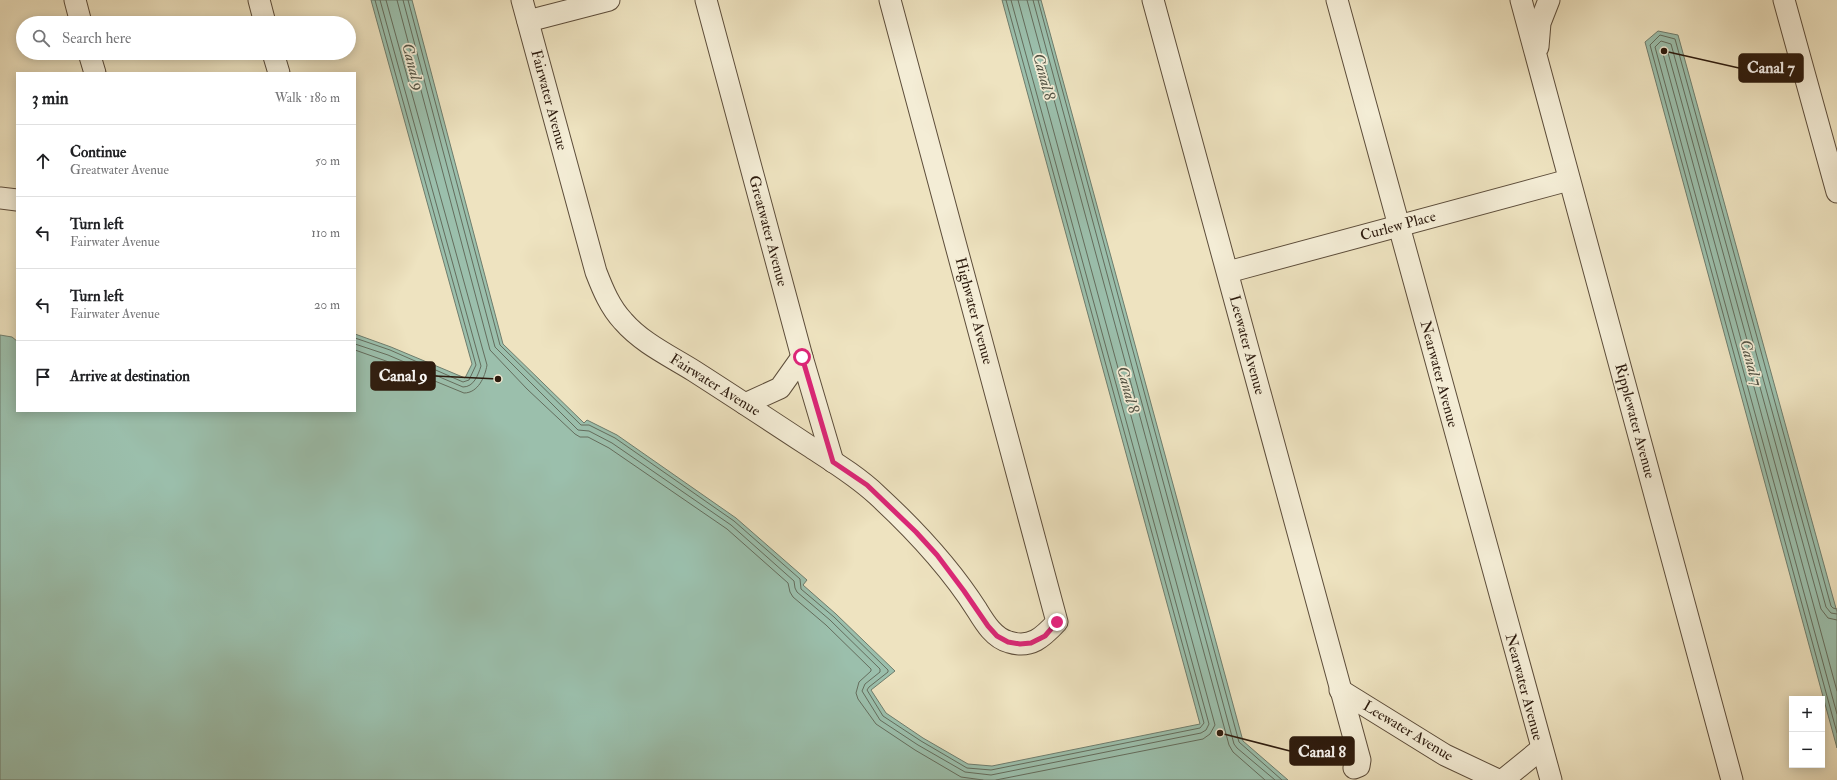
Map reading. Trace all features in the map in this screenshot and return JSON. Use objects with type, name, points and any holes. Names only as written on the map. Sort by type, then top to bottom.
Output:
[{"type":"street","points":[[75,0],[79,16]]},
{"type":"street","points":[[259,0],[263,16]]},
{"type":"street","name":"Fairwater Avenue","points":[[522,0],[596,272],[608,302],[623,322],[642,339],[745,404],[867,485],[916,532],[946,567],[988,626],[997,636],[1008,642],[1020,644],[1031,643],[1045,636],[1057,622]]},
{"type":"street","points":[[528,21],[609,0]]},
{"type":"street","name":"Greatwater Avenue","points":[[706,0],[802,357],[833,462]]},
{"type":"street","name":"Highwater Avenue","points":[[890,0],[1057,622]]},
{"type":"street","name":"Leewater Avenue","points":[[1153,0],[1360,760],[1359,766],[1354,768]]},
{"type":"street","name":"Nearwater Avenue","points":[[1337,0],[1541,749],[1551,780]]},
{"type":"street","name":"Ripplewater Avenue","points":[[1521,0],[1732,780]]},
{"type":"street","name":"Ripplewater Avenue","points":[[1537,61],[1540,23],[1549,0]]},
{"type":"street","points":[[1787,4],[1837,192]]},
{"type":"street","points":[[92,60],[95,72]]},
{"type":"street","points":[[275,60],[278,72]]},
{"type":"street","name":"Curlew Place","points":[[1228,272],[1569,180]]},
{"type":"street","points":[[0,198],[16,200]]},
{"type":"street","points":[[745,404],[780,388],[802,357]]},
{"type":"street","name":"Leewater Avenue","points":[[1340,690],[1445,755],[1498,780]]},
{"type":"street","name":"Nearwater Avenue","points":[[1503,780],[1541,749]]},
{"type":"water","points":[[371,0],[412,0],[503,344],[584,423],[587,420],[617,435],[736,518],[807,580],[803,585],[836,614],[895,671],[871,690],[886,713],[923,738],[968,764],[992,766],[1200,724],[1002,0],[1041,0],[1243,741],[1288,780],[0,780],[0,335],[12,337],[16,340],[16,412],[356,412],[356,334],[391,347],[465,378],[472,364]]},
{"type":"water","points":[[1658,31],[1678,35],[1837,612],[1837,748],[1825,704],[1825,696],[1823,696],[1645,42]]},
{"type":"place","name":"Canal 7","points":[[1664,51]]},
{"type":"place","name":"Canal 9","points":[[498,379]]},
{"type":"place","name":"Canal 8","points":[[1220,733]]},
{"type":"route","points":[[802,357],[833,462],[867,485],[916,532],[937,555],[988,626],[997,636],[1008,642],[1020,644],[1031,643],[1045,636],[1057,622]]}]
